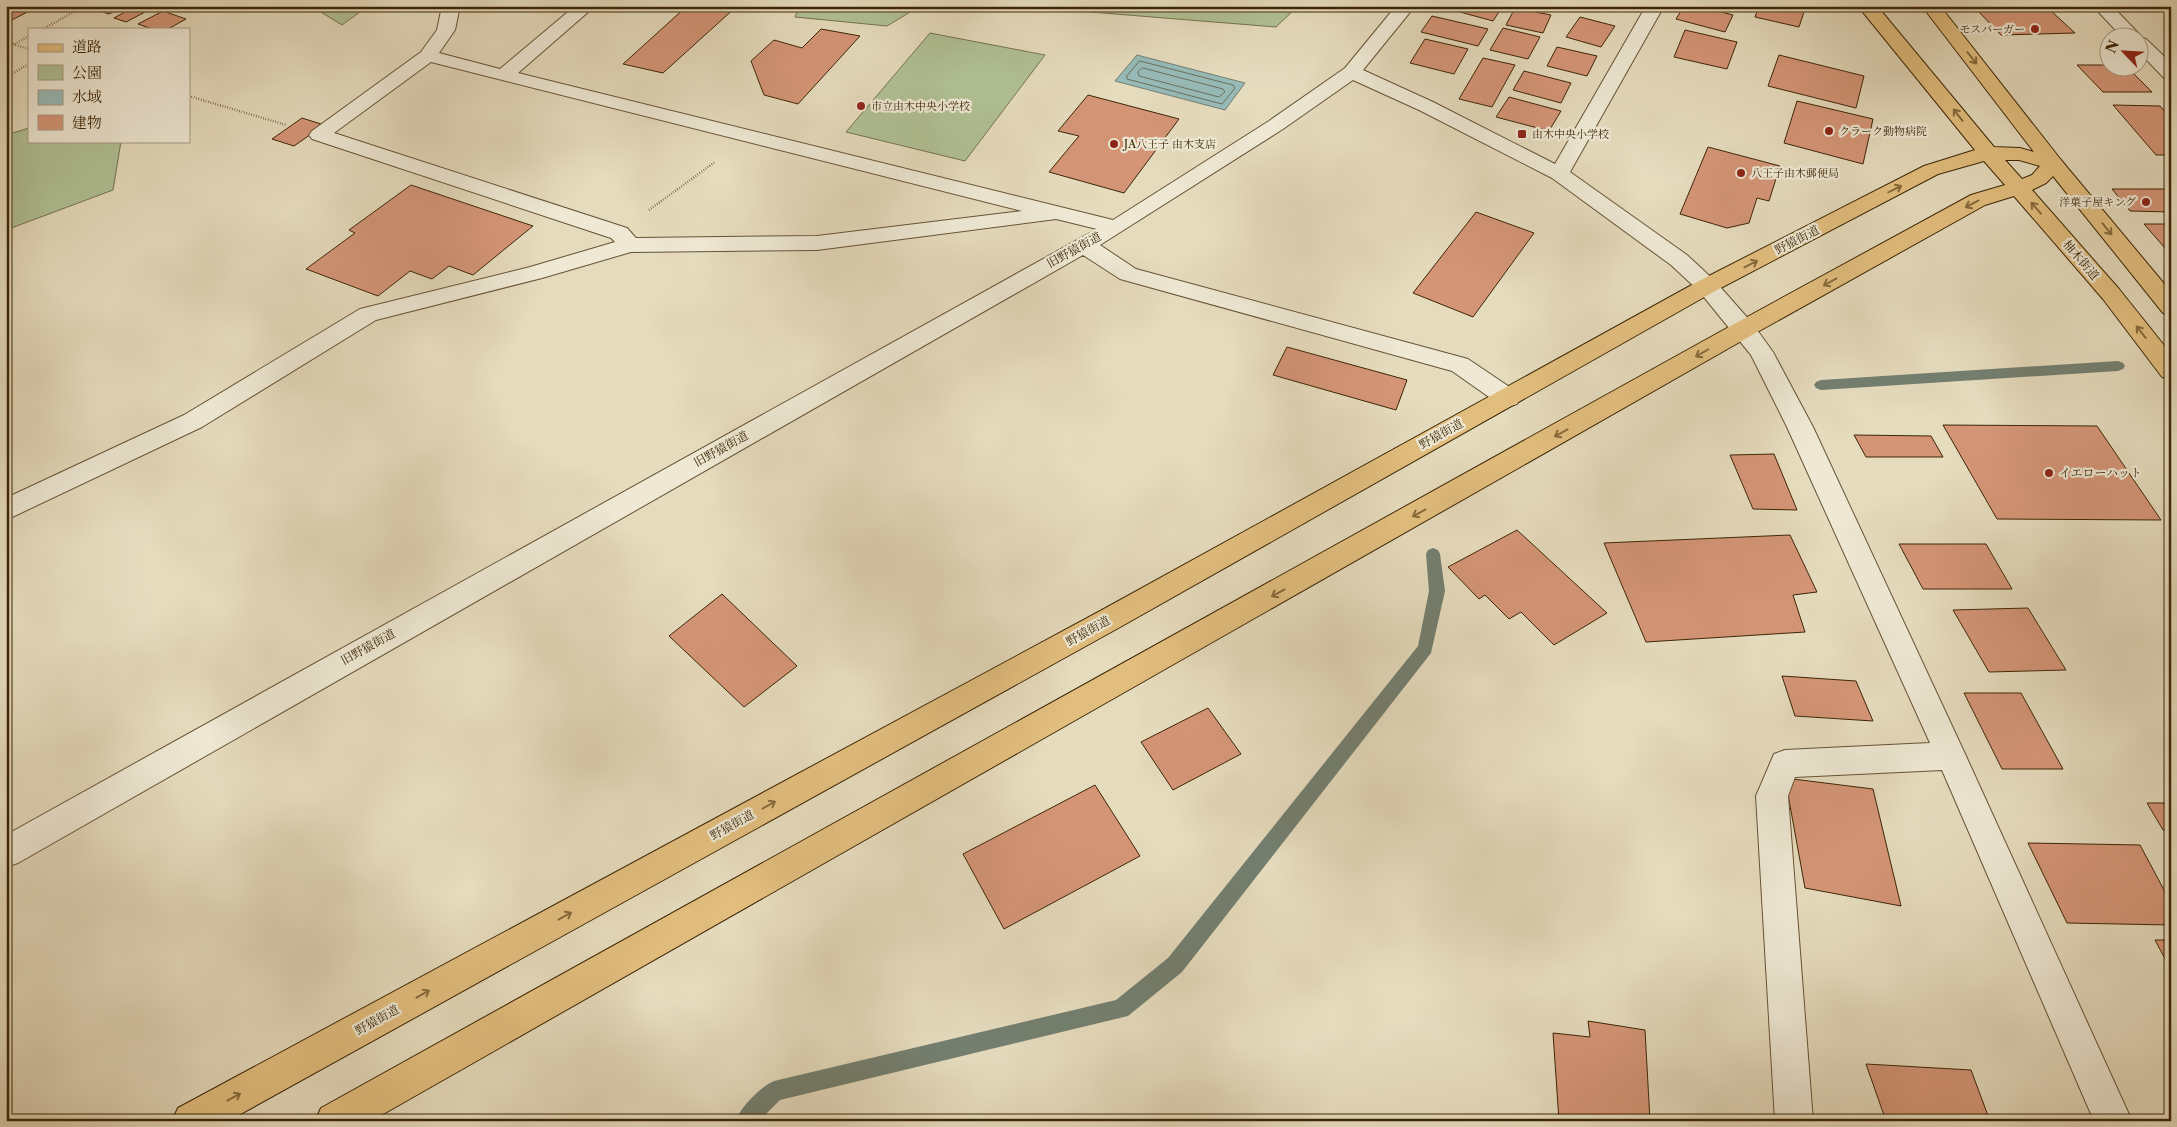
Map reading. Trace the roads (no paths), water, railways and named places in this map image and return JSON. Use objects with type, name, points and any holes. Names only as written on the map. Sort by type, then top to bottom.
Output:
[{"type":"main road","points":[[1867,6],[1988,153]]},
{"type":"main road","points":[[1931,6],[2054,164],[2171,308]]},
{"type":"main road","name":"野猿街道","points":[[191,1121],[1112,618],[1708,286],[1930,170],[1988,153],[2020,154],[2054,164]]},
{"type":"main road","name":"柚木街道","points":[[1988,153],[2111,294],[2171,371]]},
{"type":"main road","points":[[334,1121],[1254,606],[1744,329],[1978,200],[2040,179],[2054,164]]},
{"type":"street","points":[[451,6],[446,30],[428,56],[319,135],[625,239],[817,243],[1054,213]]},
{"type":"street","points":[[503,76],[586,6]]},
{"type":"street","name":"旧野猿街道","points":[[6,852],[1116,227],[1276,125],[1352,72],[1406,6]]},
{"type":"street","points":[[1559,174],[1655,6]]},
{"type":"street","points":[[2102,6],[2124,28]]},
{"type":"street","points":[[2150,53],[2171,74]]},
{"type":"street","points":[[428,56],[747,137],[1116,227]]},
{"type":"street","points":[[1352,72],[1426,106],[1559,174],[1679,260],[1708,286],[1761,352],[1800,427],[1951,756],[2113,1121]]},
{"type":"street","points":[[6,510],[193,421],[368,314],[534,273],[625,239]]},
{"type":"street","points":[[1084,245],[1128,274],[1460,365],[1508,398]]},
{"type":"street","points":[[1794,1121],[1772,796],[1785,764],[1951,756]]},
{"type":"water","points":[[1137,55],[1245,83],[1225,110],[1115,81]]},
{"type":"waterway","points":[[1821,385],[2118,366]]},
{"type":"waterway","points":[[745,1121],[774,1091],[1121,1009],[1175,965],[1425,648],[1437,591],[1433,554]]},
{"type":"place","name":"モスバーガー","points":[[2035,29]]},
{"type":"place","name":"市立由木中央小学校","points":[[861,106]]},
{"type":"place","name":"クラーク動物病院","points":[[1829,131]]},
{"type":"place","name":"由木中央小学校","points":[[1522,134]]},
{"type":"place","name":"JA八王子 由木支店","points":[[1114,144]]},
{"type":"place","name":"八王子由木郵便局","points":[[1741,173]]},
{"type":"place","name":"洋菓子屋キング","points":[[2146,202]]},
{"type":"place","name":"イエローハット","points":[[2049,473]]}]
